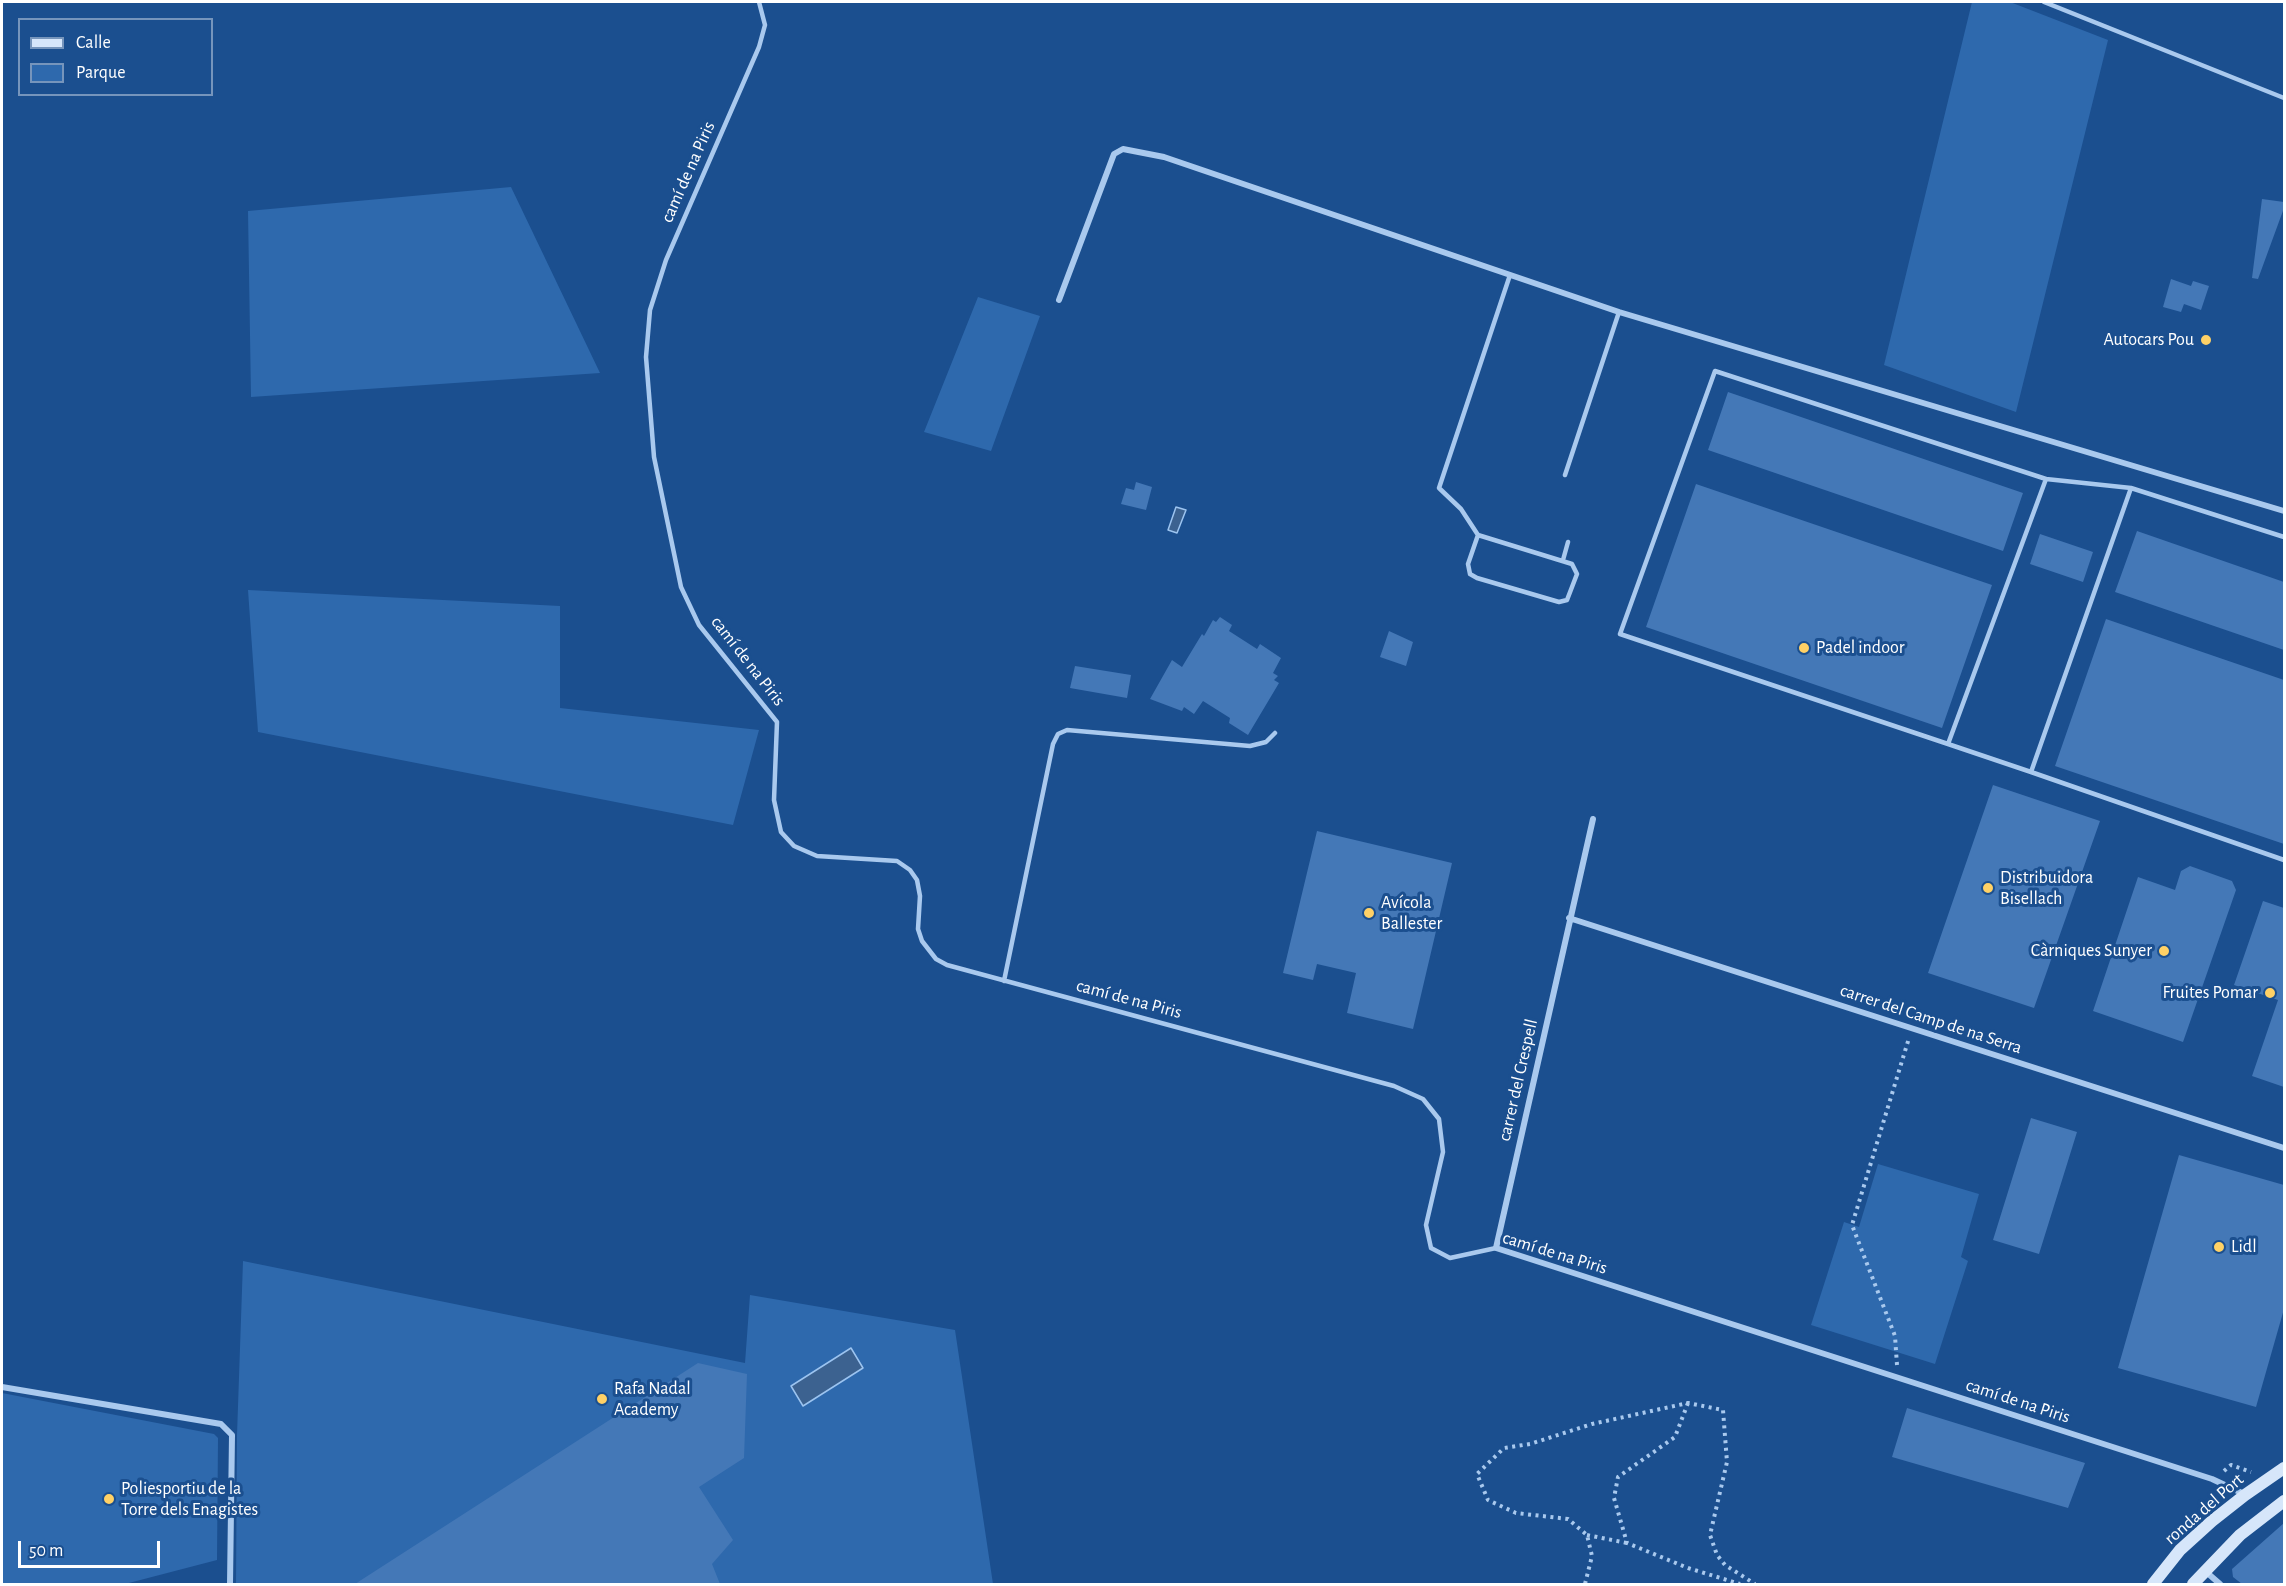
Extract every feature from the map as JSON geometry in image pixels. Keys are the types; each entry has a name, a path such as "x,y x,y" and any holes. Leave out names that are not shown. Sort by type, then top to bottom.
{"main road":[{"name":"ronda del Port","path":"2153,1584 2180,1550 2245,1495 2284,1468"},
{"path":"2193,1584 2240,1535 2284,1501"}],"street":[{"path":"1059,300 1114,154 1123,149 1164,157 1619,312 2284,511"},
{"name":"carrer del Crespell","path":"1496,1248 1593,819"},
{"name":"carrer del Camp de na Serra","path":"1569,918 2284,1148"},
{"name":"camí de na Piris","path":"1496,1248 2220,1483 2245,1495"},
{"path":"2,1387 221,1424 232,1435 230,1584"},
{"path":"2204,1571 2220,1584"}],"lane":[{"name":"camí de na Piris","path":"759,2 765,25 759,47 666,260 650,310 646,357 654,457 681,587 699,625 777,722 774,800 781,832 794,846 817,856 897,861 917,880 920,896 918,929 929,951 936,959 963,972 1394,1086 1423,1099 1439,1119 1443,1152 1426,1225 1431,1248 1450,1258 1496,1248"},
{"path":"2044,2 2284,98"},
{"path":"1478,535 1468,564 1470,574 1559,602 1567,600 1577,574 1572,564 1478,535 1461,509 1439,488 1510,275"},
{"path":"1564,475 1619,312"},
{"path":"2284,537 2131,488 2046,479 1715,371 1620,634 2284,860"},
{"path":"1948,744 2046,479"},
{"path":"2031,772 2131,488"},
{"path":"1563,560 1568,542"},
{"path":"1004,981 1053,744 1058,734 1067,730 1250,746 1266,742 1275,733"}],"path":[{"path":"1894,1376 1898,1359 1895,1336 1852,1225 1912,1029"},
{"path":"1627,1543 1614,1498 1618,1477 1675,1437 1688,1402"},
{"path":"1740,1584 1688,1568 1627,1543 1587,1535 1568,1519 1516,1513 1488,1500 1477,1474 1504,1448 1530,1444 1593,1424 1688,1402 1723,1410 1727,1462 1710,1535 1717,1555 1725,1565 1755,1584"},
{"path":"2220,1483 2224,1471 2231,1465 2248,1473 2259,1468"},
{"path":"1585,1584 1592,1556 1587,1535"}],"green space":[{"path":"1972,2 2010,2 2108,40 2016,412 1884,365"},
{"path":"511,187 600,373 251,397 248,211"},
{"path":"978,297 1040,316 991,451 924,432"},
{"path":"248,590 560,606 560,708 759,730 733,825 258,732"},
{"path":"1878,1164 1979,1194 1961,1257 1968,1261 1935,1364 1811,1325 1844,1222 1859,1227"},
{"name":"Rafa Nadal Academy","path":"243,1261 745,1363 750,1295 955,1330 993,1584 236,1584 237,1435"},
{"name":"Poliesportiu de la Torre dels Enagistes","path":"2,1393 214,1434 218,1438 217,1560 125,1584 2,1584"}],"shaded area":[{"path":"1176,507 1186,510 1177,533 1168,530"},
{"path":"851,1348 863,1368 803,1406 791,1386"}],"building":[{"path":"2262,199 2284,202 2284,208 2258,279 2252,278"},
{"path":"2171,279 2191,286 2193,281 2209,286 2201,310 2184,304 2181,312 2163,307"},
{"path":"1728,392 2023,493 2003,551 1708,450"},
{"path":"1136,482 1152,487 1146,510 1121,504 1126,488 1134,490"},
{"path":"1696,484 1992,585 1942,728 1646,627"},
{"path":"2137,531 2284,582 2284,650 2115,592"},
{"path":"2040,534 2093,552 2083,582 2030,564"},
{"path":"1220,617 1232,625 1229,631 1257,649 1260,644 1281,658 1273,673 1278,676 1274,680 1279,683 1248,735 1229,723 1230,718 1203,701 1194,714 1184,707 1182,711 1150,699 1172,660 1182,667 1202,634 1204,636 1213,620 1216,622"},
{"path":"2106,619 2284,680 2284,844 2055,766"},
{"path":"1389,631 1413,642 1406,666 1380,657"},
{"path":"1075,666 1131,675 1127,698 1070,688"},
{"path":"1993,785 2100,821 2034,1008 1928,973"},
{"name":"Avícola Ballester","path":"1317,831 1452,863 1413,1029 1347,1013 1356,973 1317,964 1313,980 1283,973"},
{"name":"Càrniques Sunyer","path":"2190,866 2232,881 2236,890 2183,1042 2093,1011 2138,877 2175,890 2181,871"},
{"name":"Fruites Pomar","path":"2263,901 2284,908 2284,1087 2252,1076 2278,1000 2234,985"},
{"path":"2031,1118 2077,1132 2039,1254 1993,1240"},
{"name":"Lidl","path":"2179,1155 2284,1185 2284,1309 2256,1407 2118,1368"},
{"path":"698,1363 747,1374 744,1458 699,1487 733,1540 712,1564 720,1584 355,1584"},
{"path":"1907,1408 2085,1463 2068,1508 1892,1457"},
{"path":"2284,1523 2284,1584 2242,1584 2233,1577 2232,1569"}],"place":[{"name":"Autocars Pou","path":"2206,340"},
{"name":"Padel indoor","path":"1804,648"},
{"name":"Distribuidora Bisellach","path":"1988,888"},
{"name":"Avícola Ballester","path":"1369,913"},
{"name":"Càrniques Sunyer","path":"2164,951"},
{"name":"Fruites Pomar","path":"2270,993"},
{"name":"Lidl","path":"2219,1247"},
{"name":"Rafa Nadal Academy","path":"602,1399"},
{"name":"Poliesportiu de la Torre dels Enagistes","path":"109,1499"}]}
